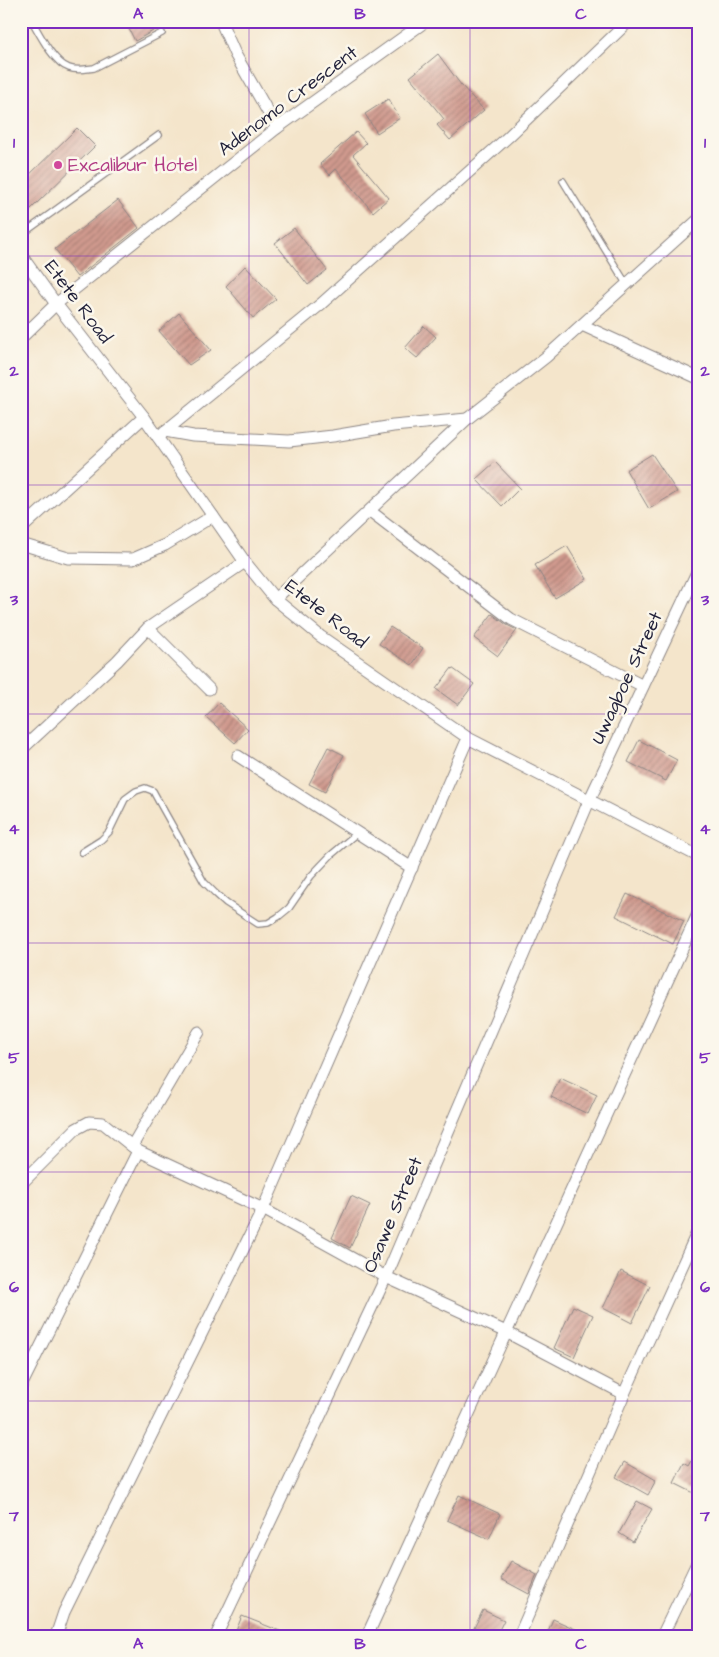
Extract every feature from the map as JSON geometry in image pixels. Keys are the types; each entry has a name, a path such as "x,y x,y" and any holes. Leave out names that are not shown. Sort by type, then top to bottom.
{"street":[{"name":"Adenomo Crescent","path":"21,338 56,304 277,128 426,21"},
{"path":"161,434 329,298 508,137 629,21"},
{"path":"221,22 235,54 277,128"},
{"path":"275,599 467,419 546,357 698,220"},
{"name":"Etete Road","path":"21,255 56,304 144,417 161,434 213,516 245,562 275,599 320,636 468,738 698,856"},
{"path":"582,325 698,378"},
{"path":"21,529 144,417"},
{"path":"161,434 289,441 393,426 467,419"},
{"path":"370,511 511,619 643,686"},
{"path":"21,544 68,558 133,559 165,545 213,516"},
{"path":"21,750 117,661 148,628 245,562"},
{"name":"Uwagboe Street","path":"589,801 698,570"},
{"path":"148,628 209,689"},
{"path":"56,1636 64,1612 264,1209 468,738"},
{"path":"238,756 412,868"},
{"name":"Osawe Street","path":"216,1636 386,1277 589,801"},
{"path":"367,1636 698,914"},
{"path":"21,1386 135,1148 199,1032"},
{"path":"21,1184 76,1129 89,1122 102,1124 135,1148 264,1209 386,1277 506,1332 624,1394"},
{"path":"519,1636 624,1394 698,1231"},
{"path":"662,1636 698,1561"}],"lane":[{"path":"32,21 54,56 62,64 70,68 82,70 94,68 162,33"},
{"path":"21,235 159,135"},
{"path":"563,181 626,285"},
{"path":"82,852 101,840 109,832 125,800 136,791 145,788 153,791 204,882 226,903 258,924 268,923 289,908 311,876 358,833"}],"building":[{"path":"125,21 171,21 135,41"},
{"path":"438,54 461,85 484,110 450,140 437,125 444,119 410,77"},
{"path":"388,99 400,118 377,133 365,114"},
{"name":"Excalibur Hotel","path":"77,128 95,146 31,209 21,199 21,183"},
{"path":"356,132 366,143 353,155 389,198 373,212 336,169 330,175 320,164"},
{"path":"118,200 139,228 77,277 55,249"},
{"path":"294,228 327,270 308,285 275,243"},
{"path":"245,266 276,299 253,318 226,286"},
{"path":"179,313 211,350 189,365 159,331"},
{"path":"424,326 436,337 417,358 405,348"},
{"path":"652,454 677,492 649,509 626,470"},
{"path":"495,462 520,488 502,506 476,479"},
{"path":"567,546 587,579 555,598 535,565"},
{"path":"492,614 517,630 498,656 474,638"},
{"path":"390,627 423,648 412,665 379,644"},
{"path":"452,668 474,684 458,705 436,689"},
{"path":"219,703 248,729 235,743 206,717"},
{"path":"639,740 677,760 666,781 628,762"},
{"path":"328,747 344,755 325,792 309,784"},
{"path":"627,894 684,921 673,944 616,916"},
{"path":"560,1078 597,1095 588,1114 551,1097"},
{"path":"351,1196 370,1205 350,1248 332,1238"},
{"path":"621,1271 650,1286 632,1323 603,1308"},
{"path":"573,1306 593,1315 574,1357 554,1348"},
{"path":"698,1450 698,1495 674,1483 684,1463 689,1466"},
{"path":"625,1462 656,1480 648,1495 616,1477"},
{"path":"459,1495 500,1514 489,1539 447,1520"},
{"path":"637,1501 652,1509 633,1542 619,1533"},
{"path":"511,1561 537,1575 529,1594 501,1579"},
{"path":"483,1610 504,1620 496,1636 470,1636"},
{"path":"242,1616 290,1635 290,1636 234,1636"},
{"path":"553,1619 591,1636 546,1636"}],"place":[{"name":"Excalibur Hotel","path":"58,165"}]}
